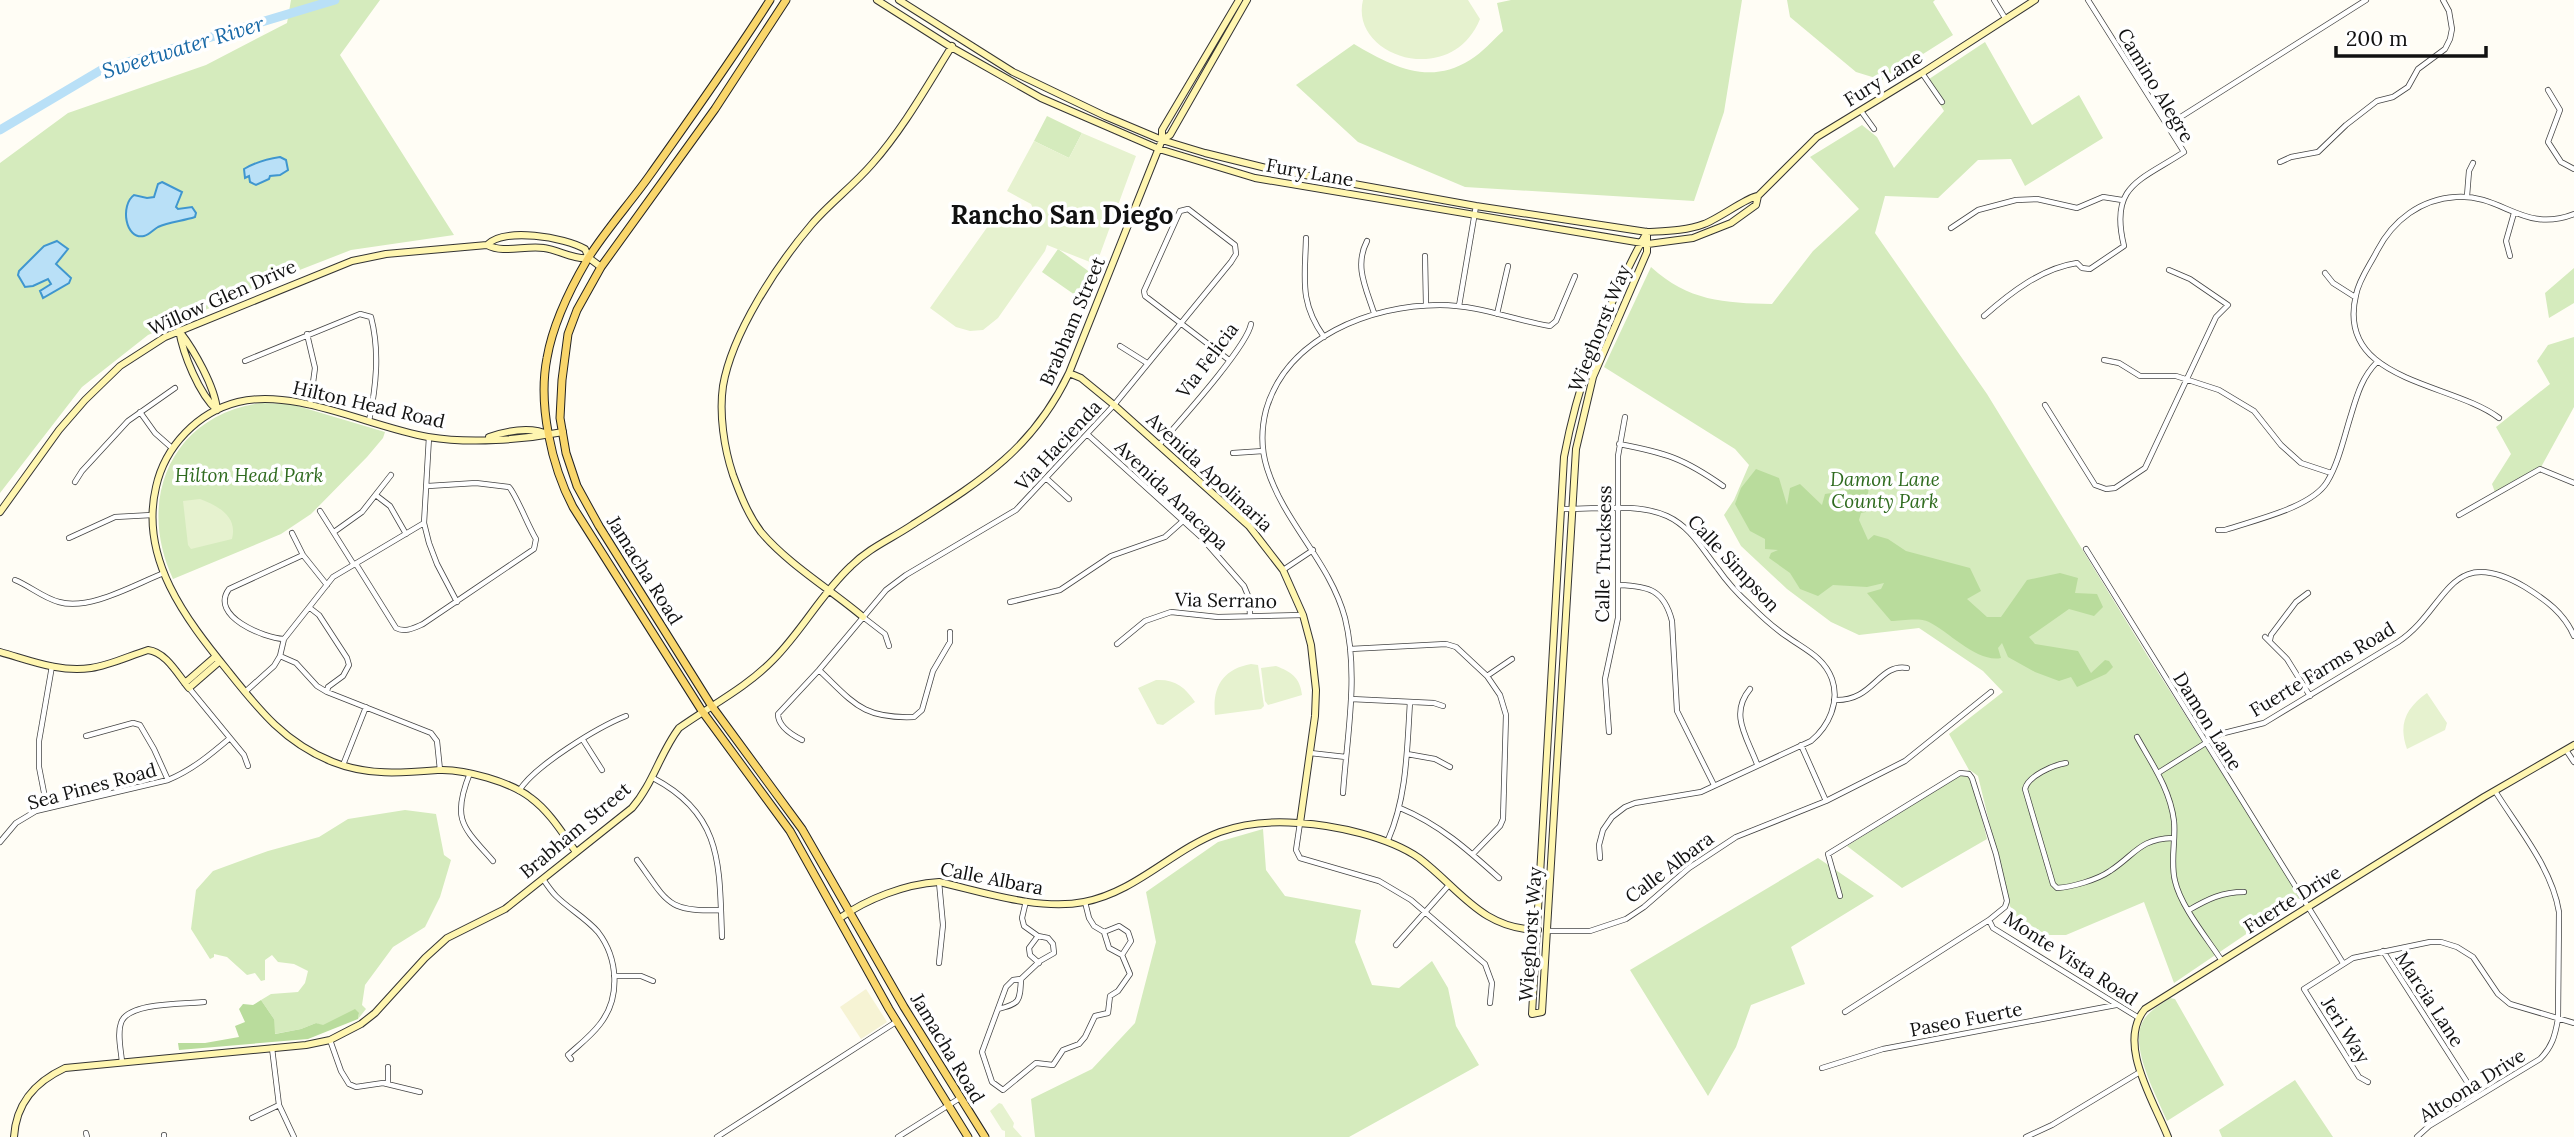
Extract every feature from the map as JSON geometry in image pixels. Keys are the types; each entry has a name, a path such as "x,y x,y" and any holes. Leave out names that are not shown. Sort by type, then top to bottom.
{"main road":[{"name":"Jamacha Road","path":"770,0 669,148 589,258 565,301 547,358 545,414 564,491 572,507 702,711 790,831 897,1021 968,1137"},
{"name":"Jamacha Road","path":"786,0 715,109 601,267 577,310 568,334 562,380 560,418 566,453 581,494 711,705 802,829 985,1137"}],"street":[{"name":"Fury Lane","path":"877,0 951,47 1041,98 1158,149 1255,178 1644,244 1693,238 1731,223 1756,205 1758,196 1817,137 2035,0"},
{"name":"Fury Lane","path":"899,0 1013,72 1105,116 1162,140 1266,168 1476,206 1647,232 1665,232 1701,225 1728,213 1751,196 1758,196"},
{"path":"1162,140 1162,130 1239,0"},
{"path":"1162,140 1170,135 1248,0"},
{"path":"1994,0 2005,18"},
{"name":"Camino Alegre","path":"2088,0 2184,152 2129,188 2122,200"},
{"path":"2168,125 2366,0"},
{"path":"2280,162 2318,152 2346,125 2377,101 2393,97 2408,86 2418,69 2445,49 2450,39 2452,29 2449,11 2443,0"},
{"path":"889,646 885,634 790,559 761,532 749,513 726,451 723,388 729,361 740,336 772,278 812,223 871,165 888,144 957,38"},
{"path":"1922,73 1941,102"},
{"path":"2548,90 2560,110 2548,142 2561,162 2574,169"},
{"path":"1861,111 1874,129"},
{"name":"Brabham Street","path":"14,1137 17,1114 22,1103 46,1077 65,1068 306,1045 330,1040 350,1031 374,1013 425,958 447,939 505,909 632,808 653,778 676,732 772,662 797,635 849,567 872,547 909,527 999,467 1037,427 1057,398 1069,373 1162,140"},
{"path":"2467,197 2469,172 2473,163"},
{"path":"1951,228 1978,211 2028,198 2073,208 2103,197 2122,200 2118,223 2124,246 2090,269 2082,268 2077,263 2066,264 2035,278 1984,316"},
{"path":"2499,418 2477,404 2398,374 2377,362 2359,336 2354,316 2355,297 2380,244 2399,220 2419,206 2434,200 2467,197 2487,200 2514,213 2540,220 2574,214"},
{"path":"1459,306 1476,206"},
{"name":"Via Hacienda","path":"802,740 793,735 777,716 886,590 1016,510 1114,405 1181,325 1236,254 1235,245 1188,209 1180,211 1144,291 1145,296 1181,325"},
{"path":"2510,256 2506,241 2514,213"},
{"name":"Wieghorst Way","path":"1644,244 1583,374 1563,457 1532,1014 1542,1012 1571,509 1578,431 1593,377 1644,244 1647,232"},
{"name":"Willow Glen Drive","path":"487,245 495,238 543,236 578,245 601,267"},
{"path":"1306,238 1305,300 1311,318 1324,337"},
{"path":"1367,241 1360,254 1360,269 1374,313"},
{"name":"Willow Glen Drive","path":"0,512 59,430 100,384 133,356 179,330 315,274 365,257 487,245 496,249 542,248 568,253 579,259 589,258"},
{"path":"1425,256 1426,305"},
{"path":"1497,314 1508,266"},
{"path":"2045,405 2090,480 2098,487 2110,490 2145,468 2217,317 2228,305 2190,279 2169,270"},
{"path":"2325,273 2333,283 2355,297"},
{"path":"1343,793 1352,679 1350,649 1341,605 1327,574 1277,494 1266,466 1263,424 1269,401 1279,380 1301,354 1324,337 1354,321 1374,313 1426,305 1459,306 1550,326 1556,321 1575,276"},
{"path":"244,361 307,334 366,314 372,317 375,334 376,388 369,422"},
{"name":"Via Felicia","path":"1159,445 1249,333 1251,324"},
{"path":"1181,325 1228,360"},
{"path":"179,330 187,358 208,402 217,410"},
{"path":"307,334 315,368 309,405"},
{"path":"1120,346 1147,363"},
{"path":"2104,360 2119,363 2140,376 2164,374 2219,390 2254,411 2301,463 2331,473"},
{"path":"2218,530 2225,530 2297,505 2318,492 2331,473 2363,379 2377,362"},
{"name":"Avenida Apolinaria","path":"1069,373 1081,378 1114,405 1249,526 1283,570 1303,615 1311,645 1316,690 1315,716 1300,823"},
{"path":"75,482 125,424 175,388"},
{"name":"Hilton Head Road","path":"563,432 505,440 429,437 282,400 261,399 235,403 217,410 196,424 172,448 156,483 152,515 164,573 193,628 266,719 299,746 343,765 375,773 440,770 470,773 519,791 550,816 576,852"},
{"path":"140,412 155,433 172,448"},
{"name":"Calle Trucksess","path":"1609,732 1605,679 1616,636 1619,585 1619,444 1625,416"},
{"name":"Avenida Anacapa","path":"1087,434 1184,520 1244,586 1249,598 1250,615"},
{"path":"429,437 424,523 444,579 457,602"},
{"path":"1619,444 1667,454 1689,463 1723,486"},
{"path":"1233,453 1263,451"},
{"path":"2459,515 2540,469 2574,483"},
{"path":"334,532 362,512 391,475"},
{"path":"1046,478 1069,499"},
{"path":"320,511 396,628 412,629 531,552 537,543 509,487 477,483 428,486"},
{"path":"377,496 390,506 406,534"},
{"name":"Calle Simpson","path":"1560,509 1652,511 1672,519 1687,530 1745,600 1767,621 1822,663 1833,682 1834,700"},
{"path":"69,538 114,517 152,515"},
{"path":"1010,603 1059,590 1111,556 1165,537 1184,520"},
{"path":"245,692 274,666 280,656 284,639 334,577 424,523"},
{"path":"292,533 303,555 327,586"},
{"name":"Damon Lane","path":"2086,549 2308,908"},
{"path":"1283,570 1313,550"},
{"path":"284,639 261,635 239,622 225,606 225,595 229,589 303,555"},
{"name":"Fuerte Farms Road","path":"2158,773 2225,732 2264,723 2404,638 2422,621 2445,591 2459,578 2468,574 2489,572 2518,583 2547,601 2567,623 2574,636"},
{"path":"15,580 50,599 74,604 95,600 164,573"},
{"path":"1619,585 1654,590 1668,608 1677,711 1684,730 1714,785"},
{"path":"2308,593 2296,602 2267,638 2287,659 2310,696"},
{"path":"310,608 319,615 348,658 349,665 343,676 328,687 327,692"},
{"name":"Via Serrano","path":"1117,643 1139,625 1171,612 1218,617 1303,615"},
{"path":"2567,623 2574,618"},
{"path":"819,670 861,709 874,715 914,717 922,709 933,671 950,642 950,632"},
{"path":"1350,649 1446,645 1456,648 1487,676 1500,695 1506,715 1503,819 1500,826 1473,854"},
{"path":"0,652 66,669 91,668 148,650 161,654 244,755 248,766"},
{"path":"280,656 296,663 317,686 327,692 431,733 437,741 440,770"},
{"path":"187,685 218,658"},
{"path":"1487,676 1512,659"},
{"path":"47,808 39,767 39,741 52,666"},
{"path":"1600,858 1600,839 1604,830 1612,817 1625,807 1635,803 1692,795 1801,746 1811,741 1824,728 1832,712 1834,700 1859,696 1891,669 1907,668"},
{"path":"1751,689 1742,700 1739,714 1757,764"},
{"name":"Calle Albara","path":"840,918 849,911 923,883 939,882 1048,905 1085,902 1106,896 1138,880 1220,832 1265,823 1300,823 1388,841 1418,858 1489,918 1513,928 1590,931 1619,923 1644,907 1683,872 1718,848 1757,827 1826,801 1905,761 1991,692"},
{"path":"1351,699 1434,703 1443,706"},
{"path":"1388,841 1400,808 1410,702"},
{"path":"343,765 366,707"},
{"path":"519,791 533,773 608,723 626,716"},
{"path":"86,736 133,723 140,725 167,780"},
{"path":"2137,737 2170,797 2174,824 2175,881 2189,910 2222,961"},
{"name":"Sea Pines Road","path":"0,842 16,823 36,811 167,780 204,760 230,738"},
{"path":"583,740 602,770"},
{"name":"Fuerte Drive","path":"2138,1018 2150,1005 2574,745"},
{"path":"1801,746 1826,801"},
{"path":"2566,750 2574,762"},
{"path":"1309,753 1346,757"},
{"path":"1407,754 1435,759 1450,767"},
{"path":"2066,763 2029,780 2025,789 2053,884 2057,888 2101,876 2150,840 2173,838"},
{"name":"Monte Vista Road","path":"1840,896 1828,853 1964,772 1972,778 1996,854 2006,907 1845,1012"},
{"path":"470,773 463,791 460,814 468,833 493,861"},
{"path":"653,778 685,799 713,842 719,864 722,937"},
{"name":"Altoona Drive","path":"2417,1137 2429,1126 2544,1055 2553,1042 2558,1019 2557,898 2546,873 2495,791"},
{"path":"1400,808 1435,824 1499,878"},
{"path":"1300,823 1296,850 1300,858 1379,881 1404,895 1485,964 1492,983 1490,1003"},
{"path":"637,860 662,894 673,904 692,911 721,910"},
{"path":"542,879 557,897 596,930 608,949 614,976 614,991 607,1014 595,1030 568,1055 571,1059"},
{"path":"939,882 943,925 939,963"},
{"path":"1396,945 1449,885"},
{"path":"2189,910 2214,896 2244,892"},
{"path":"1026,901 1023,924 1028,931 1050,940 1054,953 1021,979 1013,980 1006,987 997,1009 982,1052 988,1073 1003,1090 1036,1063 1053,1065 1063,1050 1079,1044 1095,1016 1108,1013 1111,996 1130,974 1122,955 1109,948 1104,932 1091,923 1085,902"},
{"path":"2308,908 2343,963 2383,951 2430,942 2452,945 2478,962 2498,994 2510,1004 2574,1023"},
{"name":"Monte Vista Road","path":"1989,920 1993,928 2138,1018"},
{"path":"1104,932 1119,926 1128,932 1131,941 1122,955"},
{"path":"1038,936 1029,948 1030,955 1039,963"},
{"name":"Marcia Lane","path":"2383,951 2476,1096"},
{"name":"Jeri Way","path":"2343,963 2304,989 2359,1076 2368,1082"},
{"path":"614,976 641,976 653,981"},
{"path":"997,1009 1017,1003 1020,998 1021,979"},
{"path":"122,1062 120,1030 125,1015 144,1007 204,1002"},
{"name":"Paseo Fuerte","path":"1822,1068 1883,1049 2117,1005"},
{"path":"2138,1018 2133,1040 2141,1071 2168,1137"},
{"path":"717,1137 897,1021"},
{"path":"330,1040 341,1072 349,1084 356,1087 388,1083 419,1092"},
{"path":"272,1048 279,1105 294,1137"},
{"path":"388,1067 388,1083"},
{"path":"2026,1137 2052,1125 2141,1071"},
{"path":"898,1137 960,1098"},
{"path":"251,1118 279,1105"}],"shaded area":[{"path":"866,989 887,1022 861,1039 840,1007"}],"green space":[{"path":"291,0 380,0 340,55 454,235 351,250 148,335 82,387 0,493 0,163 68,113 206,65 287,23"},
{"path":"1363,0 1468,0 1480,19 1466,41 1448,54 1427,59 1405,57 1386,49 1371,37 1363,20"},
{"path":"1511,0 1742,0 1724,112 1694,201 1465,187 1358,142 1296,85 1354,44 1396,66 1410,70 1440,72 1455,68 1474,57 1503,31 1497,3"},
{"path":"1787,0 1935,0 1933,2 1953,35 1882,80 1856,72 1790,17"},
{"name":"Damon Lane County Park","path":"1985,42 2032,125 2079,95 2103,138 2025,186 2011,159 1978,160 1938,198 1885,196 1875,233 1987,394 2147,655 2301,897 2174,983 2144,902 2066,935 2024,935 2009,904 1978,776 1970,770 1987,839 1902,888 1847,846 1969,770 1949,734 2003,692 1983,671 1919,628 1859,635 1831,622 1787,589 1741,546 1724,515 1734,500 1749,465 1735,449 1604,367 1651,267 1679,287 1707,298 1738,303 1772,304 1813,251 1859,209 1810,157 1862,125 1877,137 1894,168 1944,111 1926,81"},
{"path":"1047,116 1082,133 1069,158 1034,141"},
{"path":"1082,133 1136,156 1099,257 1090,262 1047,245 998,318 983,330 970,331 956,327 930,308 993,219 1016,209 1036,215 1031,204 1007,191 1034,141 1069,158"},
{"path":"1058,249 1091,273 1075,295 1042,272"},
{"path":"2574,268 2574,303 2549,318 2545,293"},
{"path":"2574,337 2574,407 2540,469 2496,495 2492,484 2511,454 2496,427 2550,384 2537,361 2548,345"},
{"name":"Hilton Head Park","path":"261,403 291,404 385,432 367,457 311,514 281,534 173,579 162,549 158,520 161,492 169,466 184,443 204,424 230,411"},
{"path":"1756,469 1779,478 1787,505 1790,488 1800,484 1822,505 1825,494 1845,491 1846,479 1869,487 1867,499 1858,501 1871,511 1861,513 1859,520 1868,540 1874,535 1888,539 1906,551 1970,568 1981,591 1967,599 1987,617 2001,617 2027,580 2060,573 2078,578 2075,593 2097,594 2103,607 2094,616 2069,609 2029,637 2035,644 2078,651 2091,673 2105,660 2113,667 2106,674 2077,687 2071,677 2059,681 2008,657 2002,643 1998,648 2001,658 1992,658 1973,651 1929,622 1915,619 1891,621 1867,593 1881,589 1884,583 1867,587 1833,585 1818,596 1800,589 1790,573 1769,558 1771,553 1778,550 1765,549 1765,539 1750,531 1735,504 1741,488"},
{"path":"200,499 220,509 229,518 233,531 232,539 191,549 188,545 183,501"},
{"path":"1251,664 1258,665 1264,706 1261,709 1215,715 1215,696 1221,681 1233,670"},
{"path":"1276,666 1294,676 1302,695 1268,705 1265,701 1261,668"},
{"path":"1156,680 1179,685 1195,702 1163,725 1157,724 1138,688"},
{"path":"2427,693 2447,723 2445,730 2407,749 2403,732 2406,717"},
{"path":"405,810 436,814 444,855 451,860 440,897 425,927 393,947 365,985 362,1005 366,1009 358,1019 359,1013 323,1026 316,1023 274,1034 274,1019 261,1000 271,994 298,992 305,983 308,971 294,964 278,962 272,955 265,960 265,980 261,981 255,973 247,975 227,957 214,954 210,959 191,929 196,890 213,871 268,851 319,837 348,819"},
{"path":"1263,829 1266,870 1285,896 1361,910 1355,942 1372,985 1399,988 1432,961 1448,988 1456,1026 1479,1065 1349,1137 1035,1137 1031,1099 1092,1069 1135,1023 1156,942 1146,892 1218,842"},
{"path":"1818,858 1874,896 1791,947 1805,984 1751,1005 1736,1047 1708,1096 1630,970"},
{"path":"2170,998 2175,999 2224,1085 2167,1121 2146,1072 2139,1046 2139,1034 2147,1015"},
{"path":"261,1000 274,1019 275,1034 316,1023 323,1025 355,1009 359,1013 358,1019 308,1039 179,1050 178,1043 205,1043 239,1037 235,1026 245,1022 239,1009 243,1004 253,1005"},
{"path":"2295,1080 2333,1137 2222,1137 2219,1130"},
{"path":"999,1103 1022,1137 1005,1137 1005,1131 990,1111"}],"water":[{"path":"280,157 286,160 288,170 280,175 270,176 256,185 250,182 249,176 245,178 244,169 261,161"},
{"path":"162,182 182,192 176,207 192,207 196,213 195,217 162,225 146,235 138,236 132,233 126,213 130,200 134,195 154,197 158,184"},
{"path":"57,241 68,249 56,264 71,278 69,283 43,298 40,291 51,284 48,279 25,287 18,275 44,246"}],"waterway":[{"name":"Sweetwater River","path":"0,130 101,70 335,0"}],"district":[{"name":"Rancho San Diego","path":"1062,214"}]}
